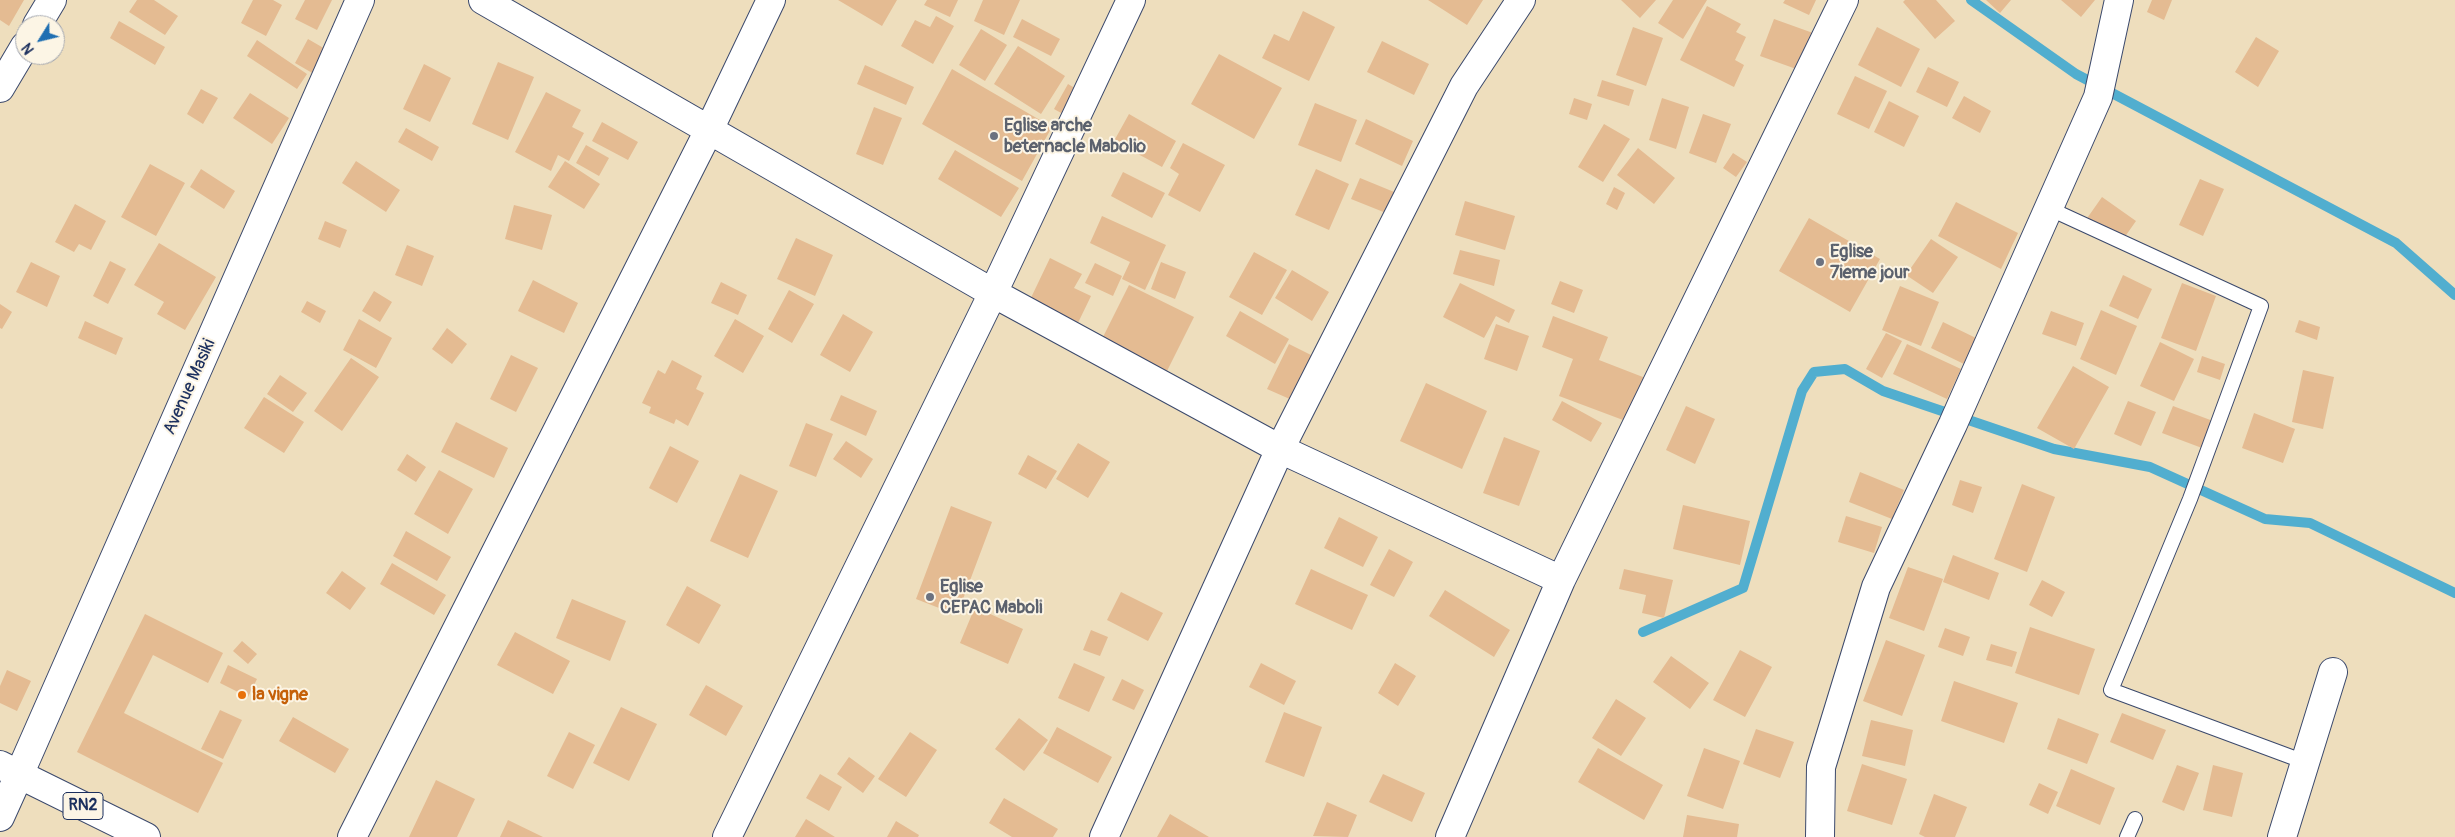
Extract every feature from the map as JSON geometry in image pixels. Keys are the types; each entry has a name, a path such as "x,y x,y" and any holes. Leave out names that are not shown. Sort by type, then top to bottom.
{"main road":[{"path":"43,15 52,0"},
{"name":"Avenue Masiki","path":"0,817 10,770 360,0"},
{"path":"483,0 993,293 1280,449 1561,580"},
{"path":"352,837 709,130 771,0"},
{"path":"727,837 993,293 1131,0"},
{"path":"1104,837 1280,449 1464,86 1521,0"},
{"path":"1450,837 1561,580 1844,0"},
{"path":"1820,837 1821,767 1876,587 1954,419 2101,86 2119,0"},
{"path":"0,88 15,63"},
{"path":"2282,837 2333,672"},
{"name":"RN2","path":"10,770 146,837"}],"lane":[{"path":"2048,208 2261,306 2190,499 2111,690 2305,762"},
{"path":"2127,837 2135,819"}],"building":[{"path":"0,0 24,0 9,26 0,20"},
{"path":"137,0 154,0 178,16 165,35 129,12"},
{"path":"253,0 273,0 282,5 266,36 241,23"},
{"path":"305,0 332,0 317,30 295,19"},
{"path":"838,0 897,0 882,26"},
{"path":"927,0 958,0 950,17 924,5"},
{"path":"983,0 1020,0 1004,35 974,21"},
{"path":"1428,0 1483,0 1467,25"},
{"path":"1621,0 1656,0 1640,18"},
{"path":"1673,0 1707,0 1683,39 1658,23"},
{"path":"1785,0 1816,0 1809,15 1783,3"},
{"path":"1905,0 1936,0 1955,21 1935,39 1903,2"},
{"path":"1986,0 2011,0 2000,13"},
{"path":"2061,0 2095,0 2081,17"},
{"path":"2152,0 2172,0 2164,20 2147,12"},
{"path":"1707,6 1741,24 1736,32 1746,37 1735,60 1744,65 1734,87 1680,60"},
{"path":"1303,11 1335,27 1309,81 1262,58 1274,34 1289,41"},
{"path":"936,16 954,26 933,64 901,46 915,20 930,27"},
{"path":"1022,19 1060,39 1051,56 1013,37"},
{"path":"1774,19 1813,33 1799,70 1760,56"},
{"path":"119,21 165,47 155,65 110,38"},
{"path":"1633,27 1663,38 1646,86 1616,75"},
{"path":"1877,27 1920,49 1901,87 1858,65"},
{"path":"981,29 1007,45 985,81 959,65"},
{"path":"2256,37 2279,51 2258,87 2235,72"},
{"path":"308,39 327,50 314,74 295,63"},
{"path":"257,40 307,74 297,89 247,56"},
{"path":"1382,41 1429,64 1414,95 1367,72"},
{"path":"1018,46 1065,76 1041,114 994,84"},
{"path":"1219,54 1282,88 1254,139 1191,104"},
{"path":"498,62 534,77 508,140 472,124"},
{"path":"424,64 451,78 430,122 403,109"},
{"path":"865,65 914,87 906,105 857,84"},
{"path":"1928,67 1959,82 1947,107 1916,92"},
{"path":"952,69 1052,127 1022,181 922,124"},
{"path":"1855,76 1887,91 1869,129 1837,114"},
{"path":"1602,80 1634,90 1629,106 1597,96"},
{"path":"1068,84 1083,93 1070,118 1054,109"},
{"path":"201,89 218,98 203,124 187,114"},
{"path":"546,92 581,110 572,127 584,133 569,161 558,155 551,171 515,152"},
{"path":"250,93 289,118 272,144 233,118"},
{"path":"1964,96 1991,111 1980,133 1952,118"},
{"path":"1574,98 1592,104 1587,120 1569,114"},
{"path":"1662,98 1689,107 1676,149 1649,140"},
{"path":"1889,101 1919,116 1904,147 1874,132"},
{"path":"1315,103 1357,120 1341,162 1298,145"},
{"path":"874,107 902,118 883,165 856,154"},
{"path":"1129,114 1176,141 1162,167 1114,141"},
{"path":"1703,114 1731,124 1716,163 1689,153"},
{"path":"1366,119 1413,141 1402,166 1355,144"},
{"path":"602,122 638,142 628,160 592,141"},
{"path":"1604,124 1630,139 1603,182 1578,167"},
{"path":"406,128 439,147 432,161 398,142"},
{"path":"1183,143 1225,165 1200,212 1168,195 1179,174 1170,168"},
{"path":"586,145 609,158 599,176 576,163"},
{"path":"1638,148 1675,178 1654,204 1617,175"},
{"path":"955,150 1019,188 1001,217 938,179"},
{"path":"1733,153 1747,162 1736,177 1723,168"},
{"path":"356,161 400,190 386,212 342,183"},
{"path":"565,161 600,184 584,209 548,187"},
{"path":"150,164 185,183 156,236 121,217"},
{"path":"201,169 235,191 224,209 190,187"},
{"path":"1316,169 1349,184 1329,230 1295,215"},
{"path":"1123,172 1165,193 1152,218 1111,196"},
{"path":"1360,178 1399,194 1391,215 1351,199"},
{"path":"2200,179 2224,189 2203,236 2179,225"},
{"path":"1614,187 1625,193 1617,210 1606,204"},
{"path":"2102,197 2136,221 2117,248 2083,224"},
{"path":"1465,201 1515,216 1505,250 1455,235"},
{"path":"1956,202 2018,233 2001,269 1938,236"},
{"path":"75,204 106,221 91,250 79,244 74,252 55,242"},
{"path":"514,205 552,215 542,250 505,239"},
{"path":"1102,216 1166,245 1145,290 1122,279 1130,262 1090,243"},
{"path":"1809,218 1880,259 1850,312 1779,271"},
{"path":"325,221 347,230 340,248 318,239"},
{"path":"796,238 833,255 815,296 777,279"},
{"path":"1931,239 1958,257 1933,293 1906,275"},
{"path":"159,243 216,277 185,330 157,314 164,302 134,285"},
{"path":"407,245 434,256 422,286 395,275"},
{"path":"1460,250 1500,260 1494,286 1453,274"},
{"path":"1254,252 1287,270 1262,315 1229,297"},
{"path":"1050,258 1082,274 1074,288 1091,296 1076,327 1028,304"},
{"path":"110,261 126,269 108,304 93,296"},
{"path":"31,262 60,276 47,307 16,292"},
{"path":"1161,262 1186,272 1175,299 1151,289"},
{"path":"1095,263 1122,276 1113,296 1085,283"},
{"path":"1292,270 1329,292 1312,321 1275,298"},
{"path":"2123,275 2152,289 2138,319 2109,306"},
{"path":"533,280 578,303 564,333 518,311"},
{"path":"1560,281 1583,290 1574,313 1551,304"},
{"path":"721,282 747,295 738,315 711,303"},
{"path":"1460,283 1515,310 1509,323 1496,316 1484,338 1443,317"},
{"path":"2182,283 2216,296 2196,351 2161,338"},
{"path":"1129,285 1194,317 1167,371 1102,339"},
{"path":"1900,286 1939,302 1921,346 1882,330"},
{"path":"789,290 814,304 792,343 768,329"},
{"path":"374,291 392,302 380,322 362,311"},
{"path":"307,301 326,311 320,323 301,312"},
{"path":"0,304 12,312 2,329 0,328"},
{"path":"2101,310 2137,326 2116,375 2080,359"},
{"path":"1240,311 1289,339 1275,364 1226,336"},
{"path":"2051,311 2084,323 2076,346 2042,334"},
{"path":"843,314 873,332 850,372 820,355"},
{"path":"1553,316 1608,337 1599,360 1648,379 1631,423 1559,396 1573,359 1542,347"},
{"path":"359,319 392,338 376,368 343,350"},
{"path":"735,319 764,336 743,373 714,356"},
{"path":"2299,320 2320,327 2317,340 2295,332"},
{"path":"85,321 123,338 116,355 78,338"},
{"path":"1943,322 1978,339 1966,365 1931,348"},
{"path":"1496,324 1529,336 1517,371 1484,359"},
{"path":"447,328 467,344 452,364 432,349"},
{"path":"1886,333 1902,341 1882,378 1866,369"},
{"path":"2160,342 2194,359 2174,401 2140,386"},
{"path":"1289,344 1313,356 1292,400 1267,389"},
{"path":"1907,344 1961,369 1947,399 1893,374"},
{"path":"511,355 538,368 516,412 490,399"},
{"path":"2202,356 2225,364 2220,380 2197,372"},
{"path":"351,358 379,377 342,431 314,411"},
{"path":"672,360 702,376 696,389 704,393 688,426 676,419 674,424 649,413 651,407 642,403 658,370 665,374"},
{"path":"2073,366 2109,387 2074,449 2037,428"},
{"path":"2303,370 2334,377 2323,429 2292,422"},
{"path":"280,375 307,393 293,412 267,394"},
{"path":"1426,383 1487,411 1462,469 1400,441"},
{"path":"841,395 877,411 866,436 830,420"},
{"path":"264,397 304,422 284,453 244,428"},
{"path":"1562,401 1602,423 1591,442 1552,420"},
{"path":"2128,401 2156,412 2141,446 2114,434"},
{"path":"1686,406 1715,419 1695,464 1666,450"},
{"path":"2173,406 2213,421 2202,448 2162,433"},
{"path":"2254,413 2295,429 2283,463 2242,448"},
{"path":"456,422 508,448 494,478 441,452"},
{"path":"806,423 833,434 816,477 789,466"},
{"path":"1504,437 1540,451 1519,506 1483,493"},
{"path":"846,441 873,459 861,478 833,459"},
{"path":"1078,443 1110,462 1088,498 1056,479"},
{"path":"670,446 699,461 677,503 649,488"},
{"path":"407,454 426,467 416,482 397,470"},
{"path":"1028,455 1057,471 1046,489 1018,474"},
{"path":"439,470 473,489 448,534 414,514"},
{"path":"1860,472 1904,490 1892,519 1849,502"},
{"path":"740,474 778,491 748,558 710,541"},
{"path":"1960,480 1982,487 1973,513 1952,505"},
{"path":"2022,484 2055,497 2027,572 1994,559"},
{"path":"1683,505 1750,521 1740,565 1673,549"},
{"path":"951,506 992,522 957,615 916,599"},
{"path":"1846,516 1882,527 1874,553 1838,542"},
{"path":"1339,517 1378,537 1363,567 1324,548"},
{"path":"406,531 451,557 437,581 393,556"},
{"path":"1389,549 1413,562 1394,597 1370,585"},
{"path":"1953,555 1999,573 1989,600 1943,582"},
{"path":"392,563 446,595 434,615 380,584"},
{"path":"1908,567 1943,579 1924,631 1889,618"},
{"path":"1311,569 1368,595 1352,630 1295,604"},
{"path":"1624,569 1673,580 1664,618 1642,613 1646,595 1619,589"},
{"path":"342,571 366,588 350,610 326,593"},
{"path":"2042,580 2065,592 2052,617 2029,605"},
{"path":"687,586 721,605 699,644 666,625"},
{"path":"1445,590 1510,630 1494,657 1429,616"},
{"path":"1121,592 1163,613 1148,641 1107,620"},
{"path":"572,599 626,621 610,661 556,638"},
{"path":"975,607 1023,629 1008,664 960,643"},
{"path":"145,614 223,653 208,683 153,655 124,713 223,763 198,813 77,752"},
{"path":"2030,627 2095,649 2079,695 2015,673"},
{"path":"1945,628 1970,637 1963,656 1938,647"},
{"path":"1091,630 1108,637 1100,656 1083,650"},
{"path":"515,632 570,661 553,694 497,665"},
{"path":"1886,640 1925,655 1902,716 1863,701"},
{"path":"242,641 257,654 248,664 233,651"},
{"path":"1991,644 2017,652 2012,667 1986,660"},
{"path":"1740,650 1772,667 1745,717 1713,700"},
{"path":"1671,656 1709,683 1690,709 1653,682"},
{"path":"1074,663 1105,677 1089,712 1058,698"},
{"path":"1261,663 1296,681 1284,705 1249,687"},
{"path":"1395,663 1416,676 1398,706 1378,693"},
{"path":"228,665 257,679 248,697 220,683"},
{"path":"7,670 31,681 17,711 0,703 0,686"},
{"path":"1122,679 1144,690 1134,710 1112,700"},
{"path":"1954,681 2018,703 2004,743 1941,721"},
{"path":"706,685 743,706 726,736 689,715"},
{"path":"1616,699 1646,718 1621,756 1592,738"},
{"path":"621,707 657,724 629,781 593,763"},
{"path":"220,710 242,720 223,759 201,749"},
{"path":"1284,712 1322,727 1304,777 1265,762"},
{"path":"2122,713 2166,730 2153,760 2110,742"},
{"path":"293,717 349,749 335,773 279,741"},
{"path":"1019,718 1048,740 1024,771 995,749"},
{"path":"2058,718 2099,734 2087,764 2047,749"},
{"path":"1871,720 1913,730 1905,766 1862,756"},
{"path":"1057,727 1112,757 1098,783 1043,753"},
{"path":"1756,729 1794,742 1780,778 1743,764"},
{"path":"569,732 595,745 573,789 547,776"},
{"path":"910,732 937,750 906,797 878,779"},
{"path":"1598,748 1663,785 1644,820 1578,782"},
{"path":"1704,748 1740,761 1723,809 1687,796"},
{"path":"849,757 875,776 863,793 837,774"},
{"path":"1862,764 1907,779 1892,825 1847,811"},
{"path":"2177,765 2199,773 2184,811 2162,802"},
{"path":"2213,765 2243,773 2232,817 2203,810"},
{"path":"2071,769 2115,788 2100,825 2056,806"},
{"path":"820,774 842,787 829,811 806,798"},
{"path":"1383,774 1425,793 1412,822 1369,802"},
{"path":"436,780 475,799 457,837 409,837"},
{"path":"2039,783 2058,792 2048,814 2029,805"},
{"path":"1934,794 1967,807 1955,837 1925,837 1919,834"},
{"path":"1004,798 1058,829 1053,837 1012,837 989,823"},
{"path":"1327,802 1357,815 1348,837 1313,836"},
{"path":"1170,814 1209,837 1157,837"},
{"path":"1687,815 1739,824 1737,837 1683,837"},
{"path":"806,819 835,837 795,837"},
{"path":"508,820 543,837 500,837"},
{"path":"896,821 919,835 918,837 887,837"}],"waterway":[{"path":"1971,0 2076,74 2396,243 2455,295"},
{"path":"1643,632 1743,588 1802,391 1814,372 1845,369 1883,391 2054,449 2150,467 2265,519 2310,523 2455,593"}],"place":[{"name":"Eglise arche beternacle Mabolio","path":"994,136"},
{"name":"Eglise 7ieme jour","path":"1820,262"},
{"name":"Eglise CEPAC Maboli","path":"930,597"},
{"name":"la vigne","path":"242,695"}]}
